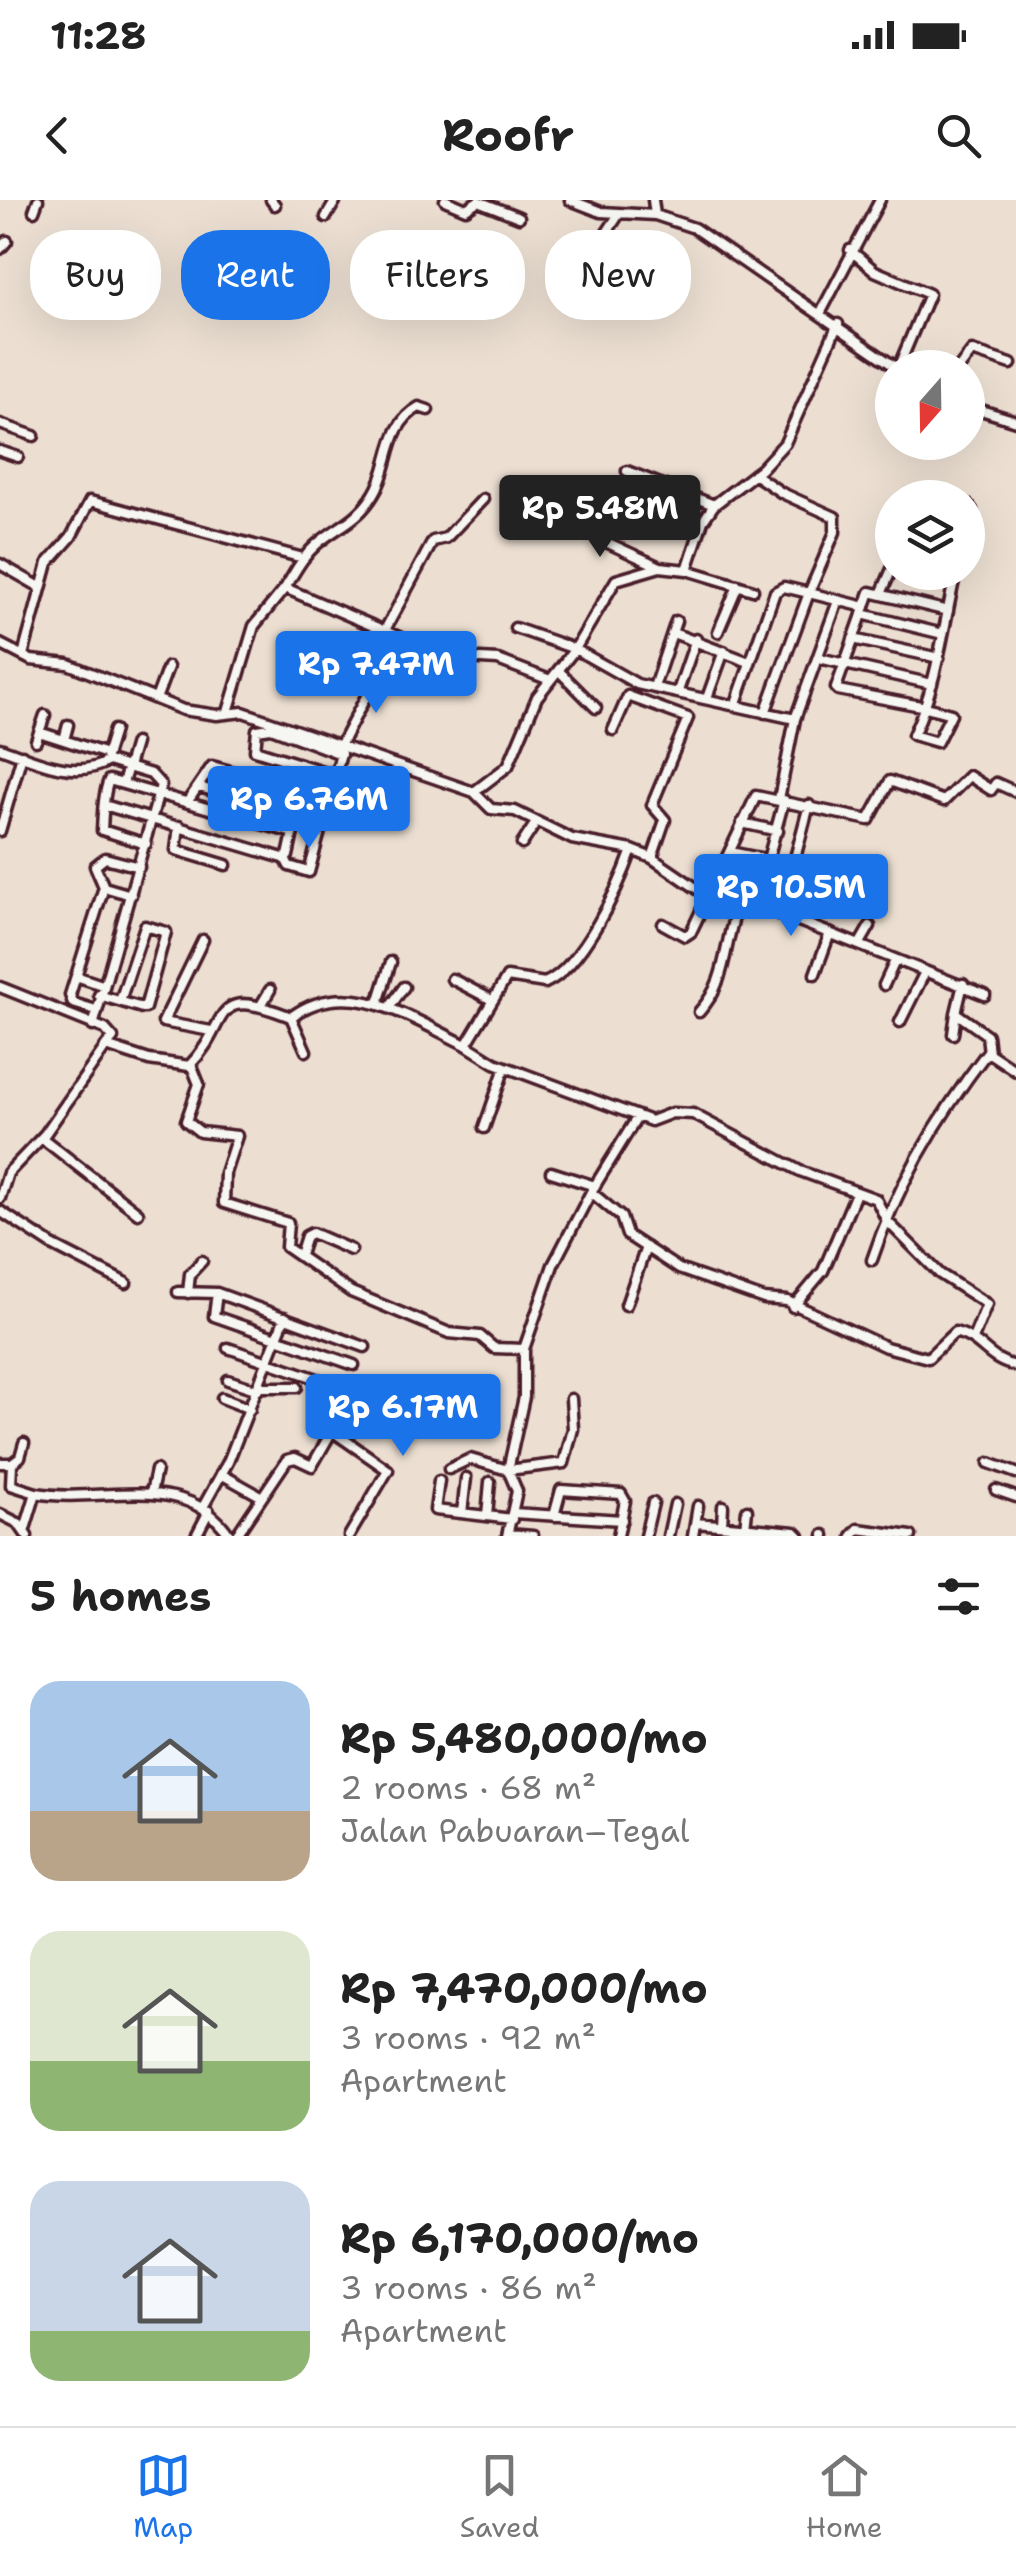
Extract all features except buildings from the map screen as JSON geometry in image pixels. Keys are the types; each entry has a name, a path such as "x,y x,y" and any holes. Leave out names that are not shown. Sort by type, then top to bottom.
{"street":[{"path":"34,210 38,200"},
{"path":"326,217 336,200"},
{"path":"445,200 466,209 478,201 519,216"},
{"path":"570,200 620,214 655,216 700,232 875,351"},
{"path":"609,230 620,214 623,200"},
{"path":"653,200 655,216"},
{"path":"821,312 850,250 880,200"},
{"path":"0,249 7,241"},
{"path":"850,250 875,272 929,294 906,350"},
{"path":"687,570 703,521 714,505 754,474 787,439 838,324"},
{"path":"985,355 1011,364"},
{"path":"228,712 254,626 286,588 303,558 356,518 376,493 388,448 404,420 419,407 428,410"},
{"path":"985,411 1016,420"},
{"path":"0,424 34,436"},
{"path":"0,451 18,457"},
{"path":"627,471 714,505"},
{"path":"754,474 837,520 765,712"},
{"path":"385,630 433,541 446,538 483,499"},
{"path":"23,654 48,563 71,537 90,501 303,558"},
{"path":"612,518 606,542 660,567 687,570 753,590"},
{"path":"0,564 40,587"},
{"path":"474,792 508,766 529,712 575,650 616,580 660,567"},
{"path":"718,632 738,585"},
{"path":"286,588 445,657 498,660 550,680"},
{"path":"735,706 778,588 838,601 943,634"},
{"path":"881,594 883,590"},
{"path":"948,612 870,592 843,664 838,690 926,708 952,715 933,744 912,737 926,708 939,658 952,590"},
{"path":"756,904 778,831 794,718 838,601"},
{"path":"654,687 676,620"},
{"path":"515,628 575,650 633,682 794,718"},
{"path":"674,633 749,662"},
{"path":"853,638 939,658"},
{"path":"678,691 696,639"},
{"path":"0,644 31,660 68,664 183,710 217,715 242,712 474,792 491,809 516,811 535,824 582,842 632,850 652,858 709,897 756,904 924,974 963,984 985,995"},
{"path":"706,698 724,651"},
{"path":"340,746 383,664 424,684 445,657"},
{"path":"819,658 932,684"},
{"path":"156,699 168,668"},
{"path":"559,670 596,708"},
{"path":"613,730 633,682"},
{"path":"628,696 688,718 652,804 665,820 652,858"},
{"path":"44,714 38,737 64,740 151,774 161,794 93,1026"},
{"path":"64,740 68,725"},
{"path":"104,805 285,858 289,866 309,872 326,825 324,810 334,776 340,752 271,728 257,730 256,750 334,776"},
{"path":"0,748 77,771 96,769 106,757 114,730"},
{"path":"124,783 135,743"},
{"path":"0,831 22,755"},
{"path":"188,802 212,766 302,788"},
{"path":"199,787 303,816 308,813 302,788 310,768"},
{"path":"663,924 689,935 756,796 868,820 890,780 944,801 968,776 990,790 996,783 1016,792"},
{"path":"146,844 103,832 107,781 288,830 293,838 285,858"},
{"path":"0,787 11,790"},
{"path":"780,915 809,805"},
{"path":"324,810 374,817"},
{"path":"742,823 778,831"},
{"path":"522,844 535,824"},
{"path":"179,826 176,850 226,864"},
{"path":"466,1045 490,998 511,975 545,984 560,972 589,937 622,880 632,850"},
{"path":"730,852 770,860"},
{"path":"96,1010 70,1001 104,888 96,872 99,858 139,867"},
{"path":"104,888 130,894"},
{"path":"698,1012 724,976 722,954 738,902"},
{"path":"99,995 120,1001 145,1008 166,932 145,926 120,1001"},
{"path":"859,945 870,926"},
{"path":"815,974 830,933"},
{"path":"203,940 163,1022 211,1030"},
{"path":"884,985 895,961"},
{"path":"378,1003 392,962"},
{"path":"900,1022 924,974"},
{"path":"76,976 102,985"},
{"path":"452,979 490,998"},
{"path":"954,1034 963,984"},
{"path":"389,1008 404,986"},
{"path":"0,988 112,1035 112,1042 42,1138 8,1173 0,1198"},
{"path":"261,1006 270,990"},
{"path":"291,1017 318,1002 351,998 378,1003 505,1067 638,1116 655,1121 672,1113 693,1114 774,1159 878,1201 887,1221 940,1274 986,1304 974,1336"},
{"path":"191,1064 211,1030 232,1006 261,1006 291,1017 306,1050"},
{"path":"872,1260 890,1204 920,1160 925,1140 988,1051 987,1036 956,1013"},
{"path":"106,1046 174,1066 191,1064"},
{"path":"988,1051 1016,1071"},
{"path":"191,1064 199,1084 186,1121 200,1132 237,1136 224,1173 222,1200 288,1224 284,1245 351,1292 450,1333 480,1336 494,1348 524,1350"},
{"path":"484,1128 505,1067"},
{"path":"534,1536 508,1535 517,1491 508,1470 524,1397 524,1350 553,1264 638,1116"},
{"path":"42,1138 138,1213"},
{"path":"551,1172 593,1189 624,1221 626,1236 679,1269 794,1306 914,1356 928,1358 956,1332 974,1336 990,1356 1016,1366"},
{"path":"794,1306 823,1271 856,1193"},
{"path":"0,1211 52,1245 126,1283"},
{"path":"300,1256 306,1236 312,1233 351,1250"},
{"path":"626,1305 646,1247"},
{"path":"202,1260 190,1274 183,1293 217,1294 365,1346"},
{"path":"217,1294 214,1316 354,1365"},
{"path":"196,1536 285,1316"},
{"path":"228,1348 334,1385"},
{"path":"228,1380 258,1389 296,1386"},
{"path":"222,1398 250,1409"},
{"path":"449,1469 472,1459 508,1470 564,1463 573,1429 571,1399"},
{"path":"12,1464 10,1486 83,1498 176,1495 206,1509 233,1536 291,1458 313,1465 334,1431 388,1470 349,1536"},
{"path":"0,1463 12,1464 20,1458 24,1443"},
{"path":"989,1463 1016,1473"},
{"path":"151,1493 156,1470"},
{"path":"222,1474 262,1496"},
{"path":"462,1513 466,1478"},
{"path":"438,1481 435,1510 486,1516 622,1520"},
{"path":"486,1516 490,1482"},
{"path":"554,1516 561,1490 622,1494 625,1501 618,1536"},
{"path":"996,1490 1016,1496"},
{"path":"0,1514 26,1532 36,1493"},
{"path":"645,1536 653,1503"},
{"path":"668,1536 675,1504"},
{"path":"694,1536 698,1506"},
{"path":"722,1526 723,1506"},
{"path":"745,1528 747,1510"},
{"path":"696,1523 799,1536"},
{"path":"852,1536 858,1529 910,1536"}]}
